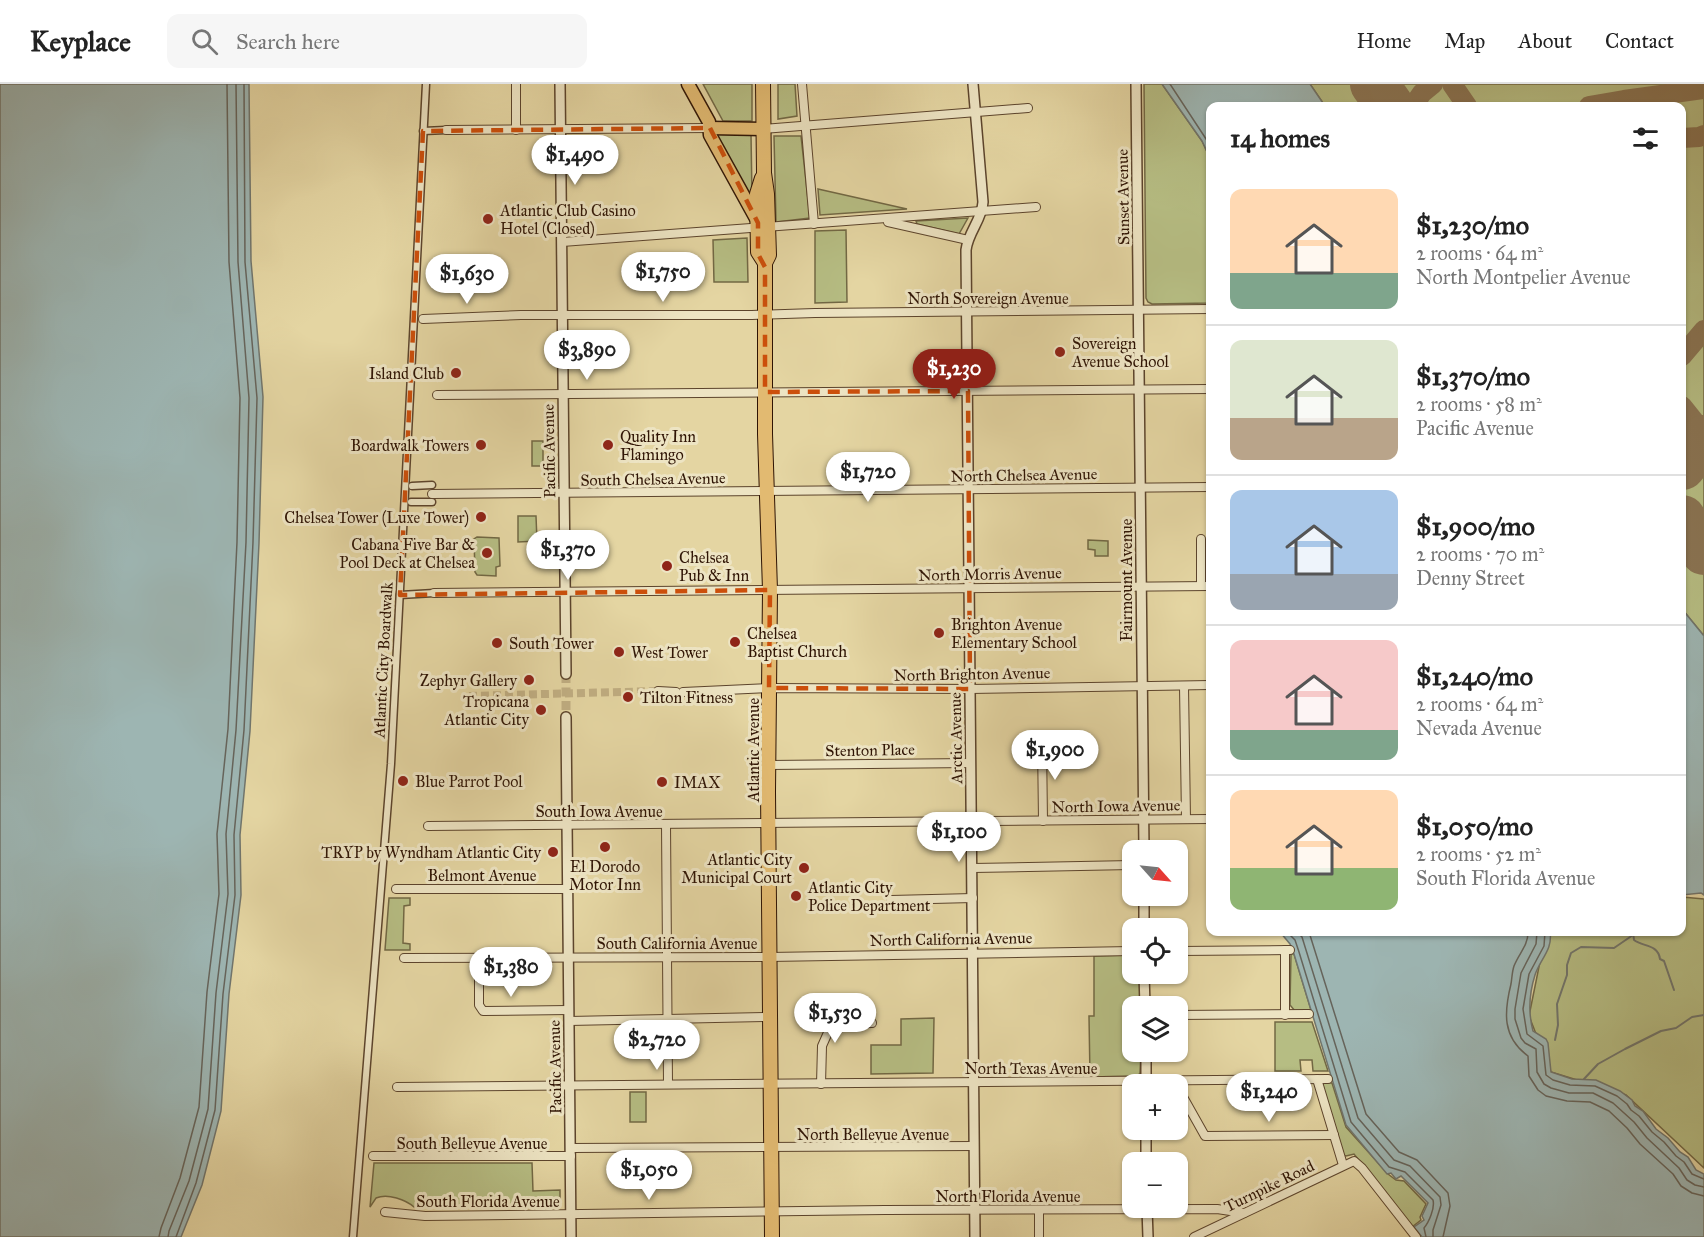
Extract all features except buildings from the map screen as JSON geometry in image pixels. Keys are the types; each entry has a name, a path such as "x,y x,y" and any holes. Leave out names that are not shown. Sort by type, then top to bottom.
{"highway":[{"path":"762,226 767,194 764,173 763,84"},
{"name":"Atlantic Avenue","path":"762,226 769,255 765,262 765,392 770,590 769,957 772,1237"}],"main road":[{"name":"Atlantic Avenue","path":"688,84 709,122 710,135 762,226"},
{"path":"710,128 764,129"}],"street":[{"name":"Atlantic City Boardwalk","path":"353,1237 391,764 426,84"},
{"path":"516,84 516,130"},
{"name":"Pacific Avenue","path":"560,84 566,674"},
{"path":"802,84 814,224"},
{"path":"881,220 968,240 982,212 983,202 974,84"},
{"name":"Sunset Avenue","path":"1136,84 1138,310"},
{"path":"764,129 1028,108"},
{"path":"423,131 710,128"},
{"path":"562,242 1036,207"},
{"name":"Arctic Avenue","path":"968,240 966,250 975,1237"},
{"name":"North Sovereign Avenue","path":"423,319 1206,309"},
{"name":"Fairmount Avenue","path":"1138,310 1144,840"},
{"path":"437,395 1206,388"},
{"path":"412,486 432,485"},
{"name":"North Chelsea Avenue","path":"766,492 1206,487"},
{"name":"South Chelsea Avenue","path":"432,498 766,492"},
{"path":"411,502 432,498"},
{"path":"1201,539 1201,586"},
{"name":"North Morris Avenue","path":"434,593 1206,586"},
{"path":"400,595 434,593"},
{"name":"North Brighton Avenue","path":"658,691 770,688 970,689 1206,685"},
{"path":"1184,686 1186,819"},
{"name":"Pacific Avenue","path":"566,717 571,1237"},
{"path":"1042,742 1043,820"},
{"name":"Stenton Place","path":"769,765 971,763"},
{"name":"North Iowa Avenue","path":"769,823 1206,819"},
{"name":"South Iowa Avenue","path":"428,826 769,823"},
{"path":"666,824 668,1084"},
{"path":"973,868 1122,866"},
{"name":"Belmont Avenue","path":"396,889 568,889"},
{"path":"891,900 973,898"},
{"path":"1188,951 1287,950 1285,1015"},
{"name":"North California Avenue","path":"769,957 1122,951"},
{"name":"South California Avenue","path":"404,958 769,957"},
{"path":"479,959 479,1005 483,1011 569,1010"},
{"path":"1188,1015 1309,1014"},
{"path":"569,1021 770,1017"},
{"path":"821,1084 822,1046 830,1028 840,1024 872,1023"},
{"path":"1317,1079 1343,1165"},
{"name":"North Texas Avenue","path":"1188,1084 1328,1079"},
{"name":"North Texas Avenue","path":"397,1087 974,1081 1122,1083"},
{"path":"1188,1106 1205,1136 1334,1136"},
{"name":"North Bellevue Avenue","path":"771,1148 974,1146"},
{"name":"South Bellevue Avenue","path":"373,1156 771,1148"},
{"name":"Turnpike Road","path":"1194,1237 1205,1235 1244,1213 1343,1165 1356,1162 1416,1237"},
{"name":"North Florida Avenue","path":"772,1212 1122,1209"},
{"name":"North Florida Avenue","path":"1188,1209 1223,1209 1244,1213"},
{"path":"1039,1210 1039,1237"},
{"name":"South Florida Avenue","path":"385,1212 425,1216 772,1212"},
{"path":"1147,1218 1148,1237"}],"highlighted area":[{"path":"710,128 758,223 758,254 765,267 765,392 968,391 970,689 769,688 770,590 400,595 423,131"}],"green space":[{"path":"703,84 752,84 752,121 723,121"},
{"path":"778,84 795,84 797,116 778,119"},
{"path":"1144,84 1162,84 1206,150 1206,303 1152,304 1146,298"},
{"path":"1310,84 1704,84 1704,636 1686,614 1686,102 1322,102"},
{"path":"716,134 751,134 752,197 750,196"},
{"path":"774,136 801,136 810,218 776,222"},
{"path":"818,189 907,209 820,215"},
{"path":"968,218 959,234 917,224 916,221"},
{"path":"846,230 847,302 815,303 815,231"},
{"path":"747,238 748,282 714,282 713,240"},
{"path":"532,441 543,441 543,466 532,466"},
{"path":"518,516 536,516 537,541 518,542"},
{"name":"Cabana Five Bar & Pool Deck at Chelsea","path":"477,537 499,538 500,566 496,567 496,576 477,575 475,572 474,539"},
{"path":"1088,540 1108,541 1108,556 1095,556 1095,550 1088,549"},
{"path":"1686,897 1704,899 1704,1168 1626,1095 1551,1072 1529,1016 1545,936 1686,936"},
{"path":"389,898 410,898 410,905 404,906 403,943 410,944 410,950 385,950"},
{"path":"1291,954 1294,954 1311,1010 1295,1011 1290,1005"},
{"path":"1122,955 1122,984 1140,984 1140,996 1122,996 1122,1062 1141,1062 1139,1074 1090,1077 1089,1016 1094,1016 1094,956"},
{"path":"934,1018 933,1073 871,1074 871,1045 901,1045 901,1019"},
{"path":"1275,1022 1312,1022 1328,1071 1313,1071 1312,1060 1300,1060 1301,1071 1275,1071"},
{"path":"1322,1083 1332,1083 1346,1127 1388,1174 1396,1180 1404,1181 1426,1204 1420,1217 1421,1220 1412,1227 1354,1154 1343,1155"},
{"path":"630,1092 646,1092 646,1122 630,1122"},
{"path":"374,1163 532,1163 533,1191 560,1190 560,1201 556,1206 414,1207 402,1200 386,1196 376,1198 370,1207"}],"water":[{"path":"0,84 249,84 251,261 263,397 250,731 240,835 241,895 229,994 221,1111 202,1185 181,1237 0,1237"},
{"path":"1162,84 1310,84 1322,102 1206,102 1206,150"},
{"path":"1686,614 1704,636 1704,895 1701,893 1686,895"},
{"path":"1283,936 1550,936 1550,944 1533,982 1530,1010 1533,1031 1546,1039 1548,1043 1551,1072 1572,1079 1596,1080 1620,1091 1643,1111 1656,1129 1688,1157 1696,1170 1704,1174 1704,1237 1422,1237 1414,1227 1424,1220 1422,1216 1428,1203 1401,1176 1396,1179 1391,1173 1387,1174 1346,1125 1290,944"}],"waterway":[{"path":"1555,1040 1558,1025 1557,1004 1567,975 1571,953 1581,947 1614,948 1632,936"},
{"path":"1634,936 1634,940 1653,948 1659,954 1660,959 1664,961 1674,990"},
{"path":"1584,1079 1598,1064 1625,1049 1661,1031 1676,1028 1692,1017 1704,1015"}],"taxiway":[{"path":"1416,102 1433,84"},
{"path":"1452,84 1464,102"},
{"path":"1612,102 1704,89"},
{"path":"1686,138 1704,135"},
{"path":"1686,351 1704,330"},
{"path":"1686,411 1702,431 1704,443"}],"runway":[{"path":"1374,84 1387,102"},
{"path":"1686,461 1704,439"},
{"path":"1686,525 1704,551"}],"tunnel":[{"path":"566,674 566,717"},
{"path":"469,696 658,691"}],"place":[{"name":"Atlantic Club Casino Hotel (Closed)","path":"488,219"},
{"name":"Sovereign Avenue School","path":"1060,352"},
{"name":"Island Club","path":"456,373"},
{"name":"Boardwalk Towers","path":"481,445"},
{"name":"Quality Inn Flamingo","path":"608,445"},
{"name":"Chelsea Tower (Luxe Tower)","path":"481,517"},
{"name":"Cabana Five Bar & Pool Deck at Chelsea","path":"487,553"},
{"name":"Chelsea Pub & Inn","path":"667,566"},
{"name":"Brighton Avenue Elementary School","path":"939,633"},
{"name":"Chelsea Baptist Church","path":"735,642"},
{"name":"South Tower","path":"497,643"},
{"name":"West Tower","path":"619,652"},
{"name":"Zephyr Gallery","path":"529,680"},
{"name":"Tilton Fitness","path":"628,697"},
{"name":"Tropicana Atlantic City","path":"541,710"},
{"name":"Blue Parrot Pool","path":"403,781"},
{"name":"IMAX","path":"662,782"},
{"name":"El Dorodo Motor Inn","path":"605,847"},
{"name":"TRYP by Wyndham Atlantic City","path":"553,852"},
{"name":"Atlantic City Municipal Court","path":"804,868"},
{"name":"Atlantic City Police Department","path":"796,896"}]}
